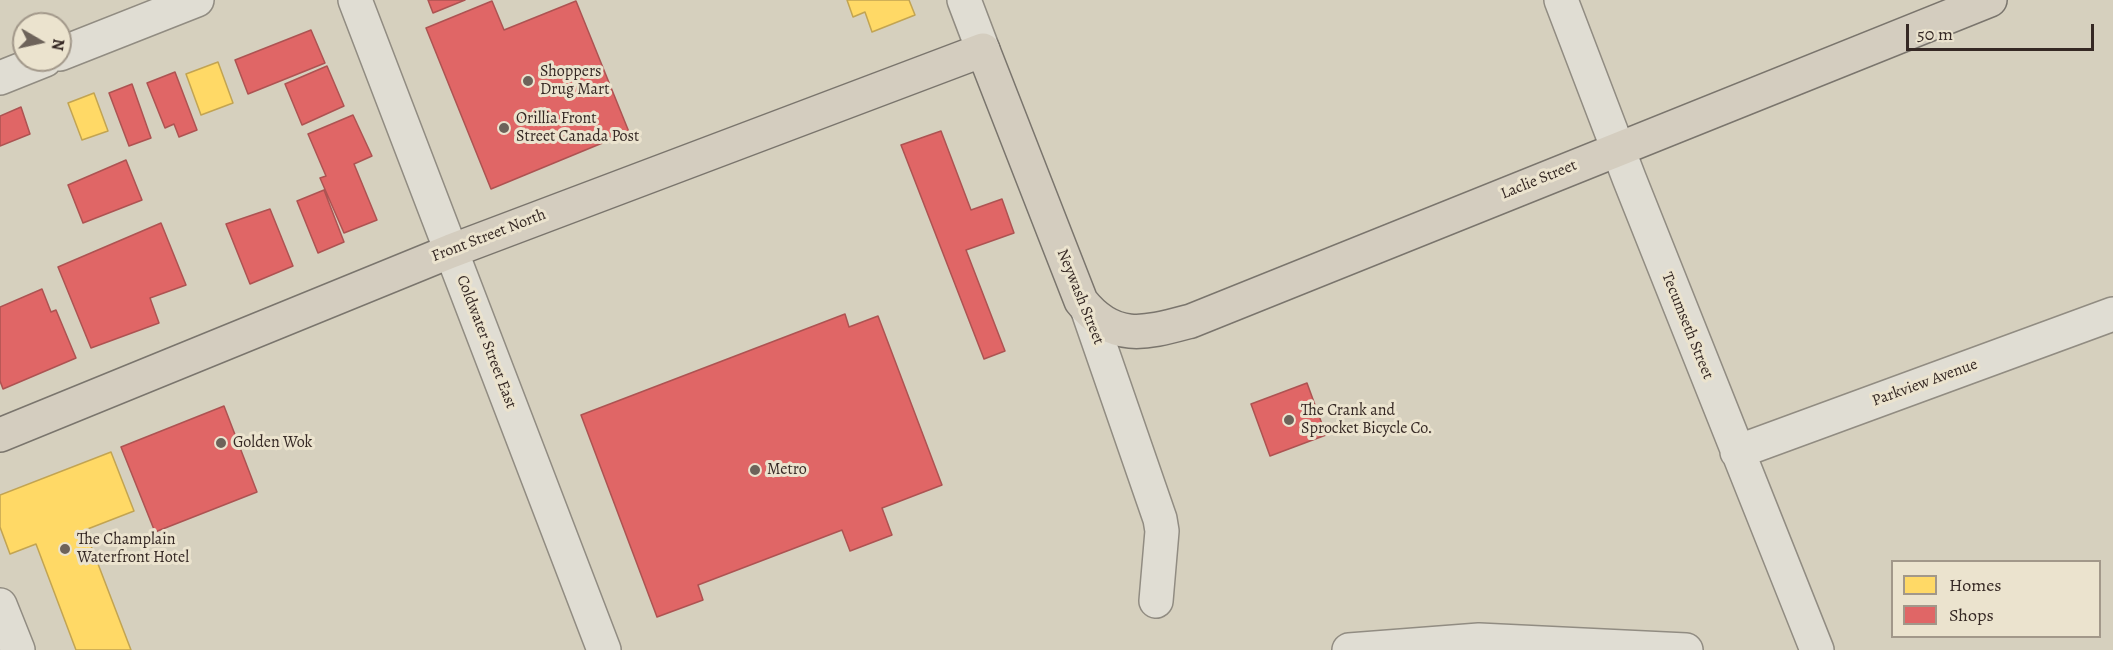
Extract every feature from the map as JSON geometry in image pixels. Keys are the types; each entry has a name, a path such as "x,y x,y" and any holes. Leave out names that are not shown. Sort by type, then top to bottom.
{"main road":[{"name":"Laclie Street","path":"1088,311 1105,324 1123,331 1143,333 1191,321 1990,0"},
{"name":"Front Street North","path":"0,435 451,250 983,50"},
{"name":"Neywash Street","path":"983,50 1076,290 1088,311"}],"street":[{"path":"72,49 197,0"},
{"name":"Coldwater Street East","path":"355,0 604,650"},
{"name":"Neywash Street","path":"964,0 983,50"},
{"name":"Tecumseth Street","path":"1561,0 1737,452 1817,650"},
{"path":"0,78 15,72"},
{"name":"Neywash Street","path":"1088,311 1160,519 1162,531 1156,601"},
{"name":"Parkview Avenue","path":"1737,452 2113,314"},
{"path":"0,604 18,650"},
{"path":"1349,650 1479,640 1686,650"}],"building: Homes":[{"path":"847,0 909,0 915,15 872,32 865,12 853,17"},
{"path":"218,62 233,103 201,115 186,74"},
{"path":"94,93 108,131 82,140 68,103"},
{"name":"The Champlain Waterfront Hotel","path":"111,452 134,511 85,530 131,650 76,650 36,544 10,554 0,527 0,495"}],"building: Shops":[{"path":"428,0 465,0 433,13"},
{"name":"Shoppers Drug Mart","path":"492,1 504,30 576,1 629,132 491,189 426,28"},
{"path":"311,30 325,63 248,94 235,60"},
{"path":"327,66 344,106 302,125 285,84"},
{"path":"175,72 197,130 179,137 174,124 165,128 147,83"},
{"path":"132,84 151,138 129,146 109,93"},
{"path":"21,107 30,134 0,146 0,116"},
{"path":"353,115 372,156 354,164 377,220 344,233 320,178 326,176 308,134"},
{"path":"941,131 971,210 1002,199 1014,233 966,250 1005,351 984,359 901,145"},
{"path":"126,160 142,200 83,223 68,185"},
{"path":"324,190 344,242 318,253 297,201"},
{"path":"270,209 293,266 250,284 226,224"},
{"path":"161,223 186,285 150,298 159,323 91,348 58,267"},
{"path":"42,289 51,312 56,310 76,358 3,389 0,381 0,307"},
{"path":"845,314 849,327 878,316 942,485 882,508 892,535 850,551 842,530 698,585 703,600 657,617 581,415"},
{"name":"The Crank and Sprocket Bicycle Co.","path":"1307,383 1326,435 1270,456 1251,404"},
{"path":"224,406 257,492 155,532 121,447"}],"place":[{"name":"Shoppers Drug Mart","path":"528,81"},
{"name":"Orillia Front Street Canada Post","path":"504,128"},
{"name":"The Crank and Sprocket Bicycle Co.","path":"1289,420"},
{"name":"Golden Wok","path":"221,443"},
{"name":"Metro","path":"755,470"},
{"name":"The Champlain Waterfront Hotel","path":"65,549"}]}
